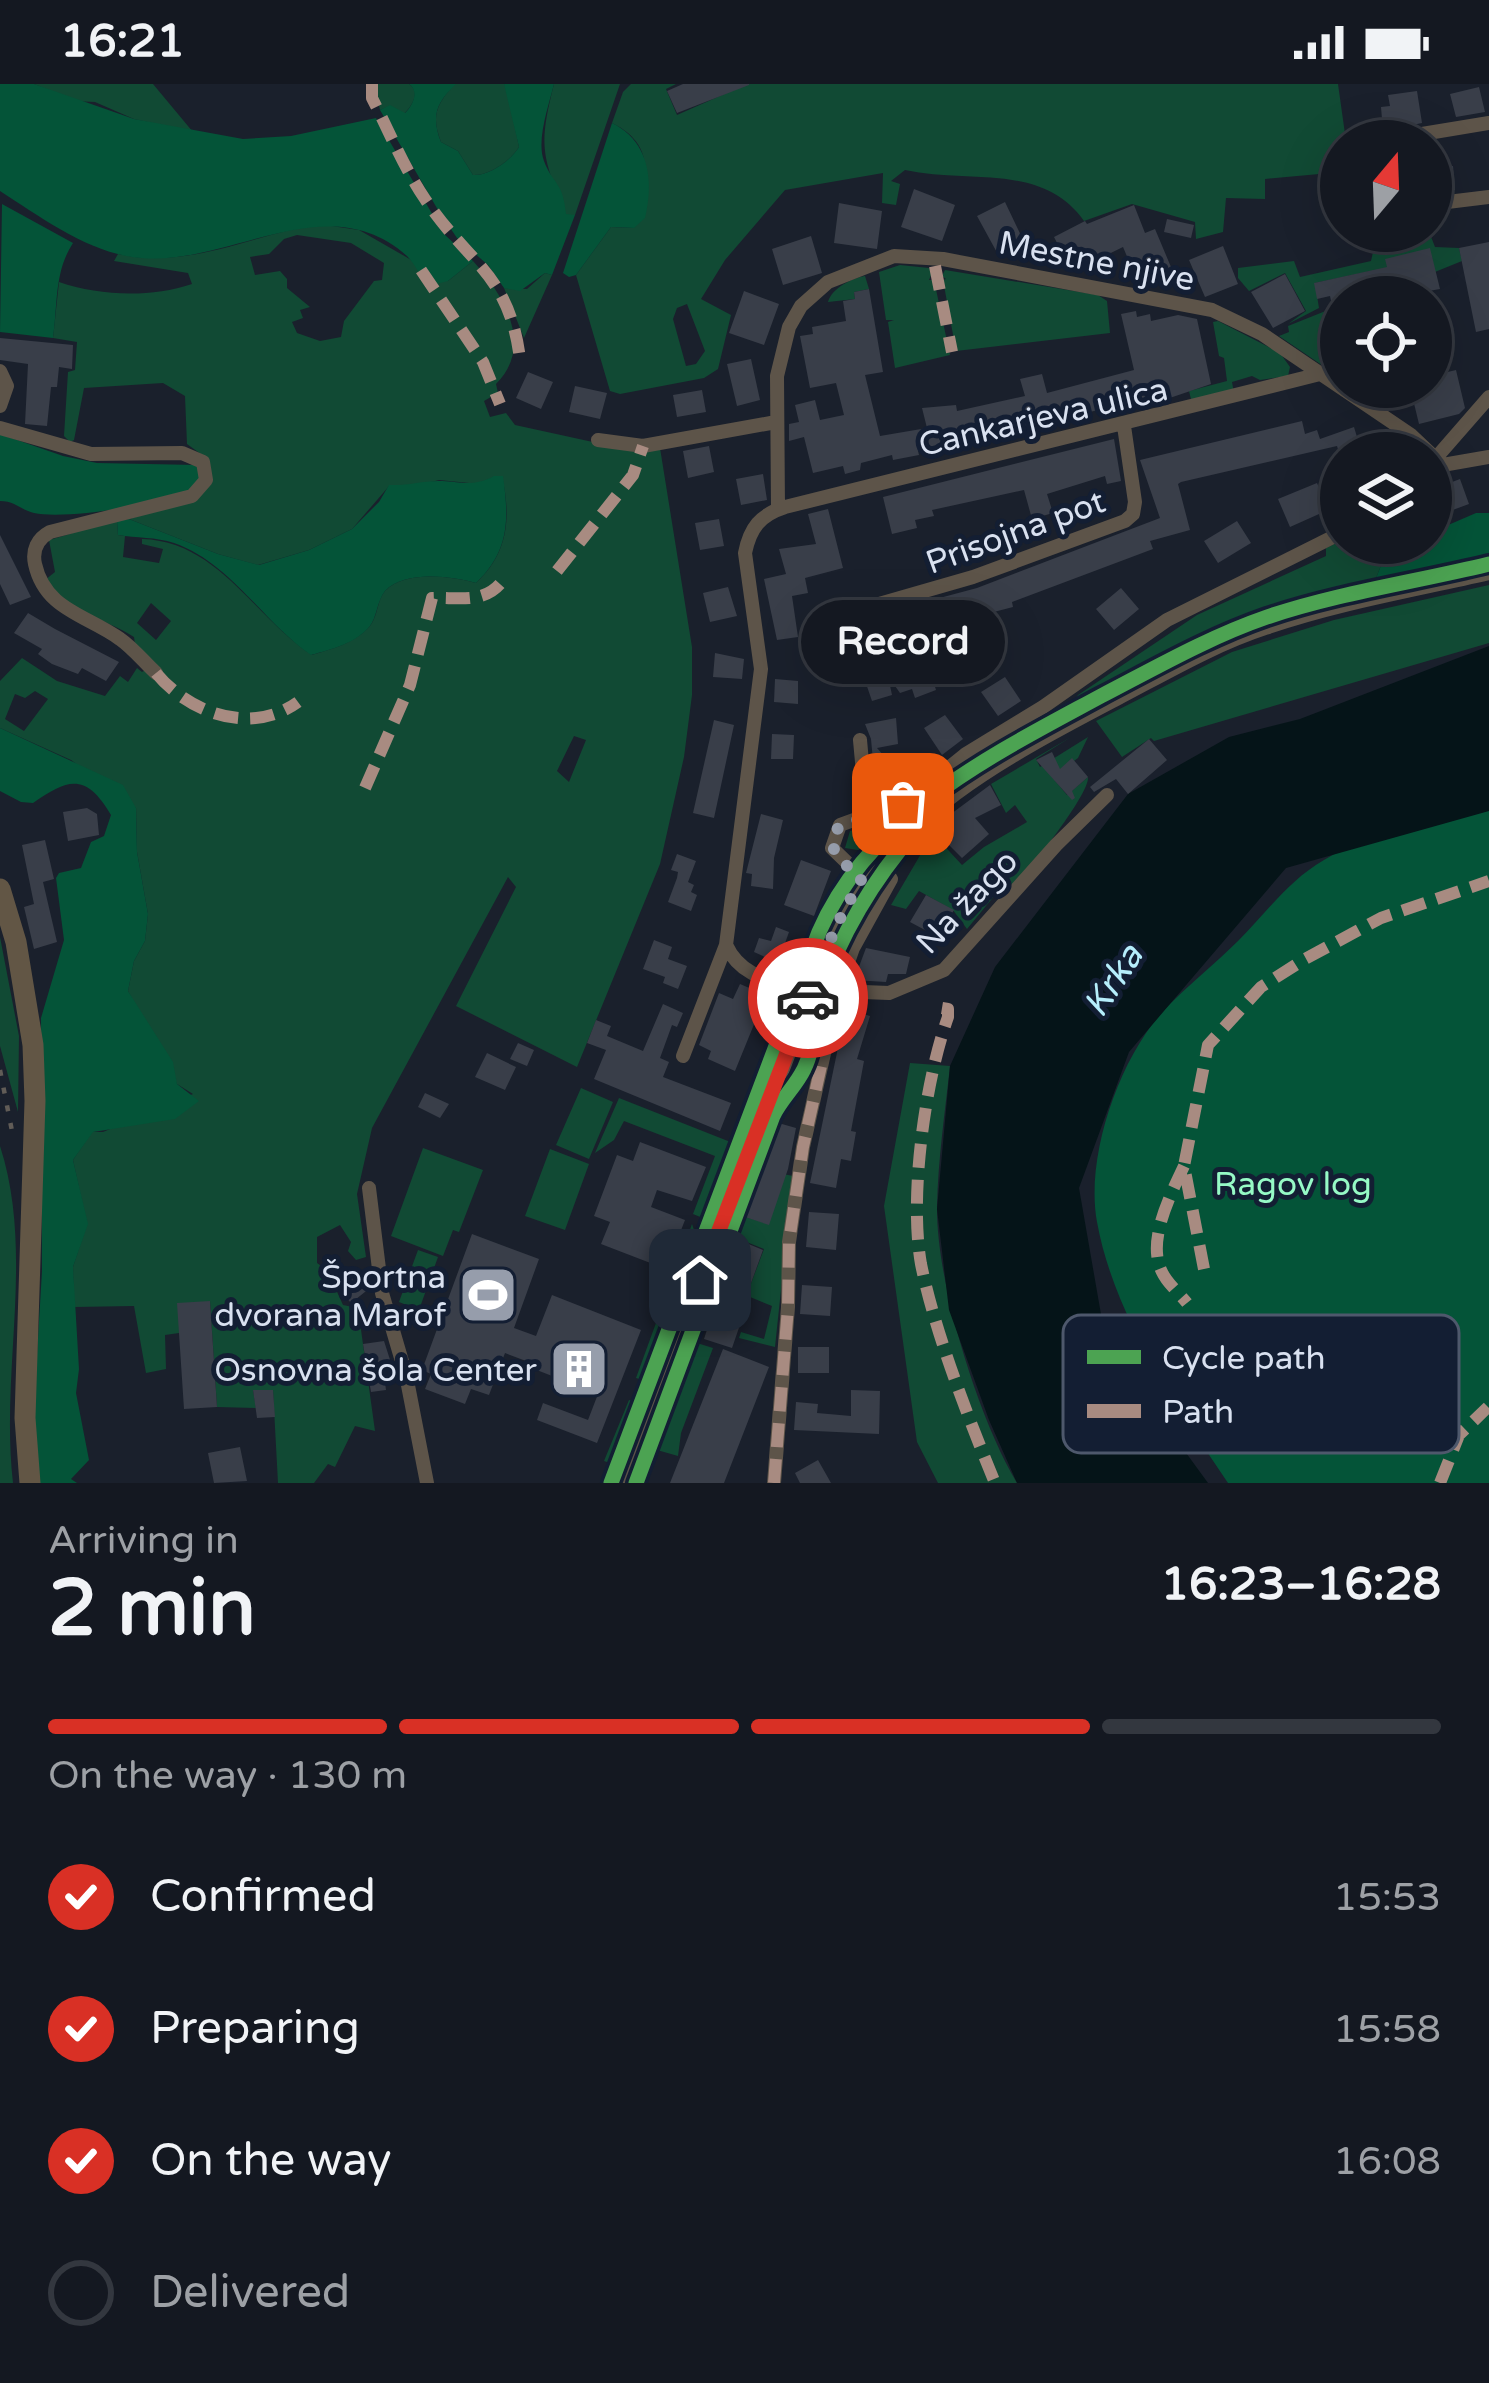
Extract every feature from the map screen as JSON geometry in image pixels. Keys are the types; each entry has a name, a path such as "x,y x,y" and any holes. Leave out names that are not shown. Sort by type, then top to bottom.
{"main road":[{"path":"0,889 16,942 33,1045 25,1418 30,1483"}],"street":[{"path":"1452,129 1489,123"},
{"path":"1452,201 1489,196"},
{"name":"Mestne njive","path":"776,422 777,376 789,327 815,292 856,268 906,255 1208,309 1262,334 1320,374"},
{"path":"0,371 8,386 0,406"},
{"name":"Cankarjeva ulica","path":"778,509 1320,374"},
{"path":"1452,437 1489,397"},
{"name":"Mestne njive","path":"1371,408 1407,432"},
{"path":"598,440 643,446 776,422 778,509 748,534 745,553 761,669 726,945 682,1056"},
{"name":"Prisojna pot","path":"827,619 973,578 1094,536 1130,518 1135,502 1124,426"},
{"path":"0,428 91,454 182,454 202,462 206,480 192,496 50,532 40,538 34,551 48,595 121,639 155,673"},
{"path":"1452,458 1489,457"},
{"path":"862,878 836,856 832,839 840,825 894,813 966,754 1043,707 1167,620 1320,544"},
{"path":"624,1483 836,926 862,878 901,835 957,789 1038,740 1180,664 1264,626 1489,571"},
{"path":"860,740 867,817"},
{"name":"Na žago","path":"838,991 889,993 944,970 1056,844 1107,795"},
{"path":"774,1483 789,1242 803,1148 838,991 853,948 891,879"},
{"path":"726,945 734,963 758,977 810,993"},
{"path":"370,1188 382,1293 406,1376 427,1483"}],"green space":[{"path":"0,84 34,84 134,119 243,139 291,136 376,118 444,234 473,261 448,281 428,286 407,256 376,236 344,227 278,233 175,257 141,258 103,250 0,191"},
{"path":"34,84 153,84 193,132 134,119 95,102 74,101"},
{"path":"374,84 409,84 415,95 412,103 404,114 390,106 380,110"},
{"path":"409,84 456,84 440,104 436,125 441,142 458,151 473,175 499,166 519,147 504,84 554,84 542,153 563,195 566,214 575,215 552,275 545,273 520,291 504,288 488,265 457,238 380,110 390,105 405,113 414,95"},
{"path":"454,84 504,84 507,89 519,147 486,173 473,175 458,151 441,142 437,112"},
{"path":"554,84 620,84 575,215 566,215 545,151"},
{"path":"631,84 676,84 666,89 677,115 747,84 1338,84 1343,120 1320,120 1320,174 1265,179 1265,199 1226,198 1223,232 1196,239 1195,222 1132,204 1084,221 1067,202 1047,190 1002,179 905,170 891,181 900,184 896,205 882,203 883,173 785,190 725,260 701,299 731,315 718,369 704,378 620,394 610,391 576,275 611,227 634,228 642,197 643,155 638,143 612,123 623,92","holes":["687,304 705,351 696,364 686,366 673,319 677,308"]},
{"path":"612,123 634,140 646,163 645,218 634,228 611,227 576,275 569,277 563,273"},
{"path":"2,204 73,243 60,277 53,338 0,332"},
{"path":"318,224 359,230 448,281 473,261 504,304 514,337 507,369 496,384 498,393 484,401 490,417 506,413 515,425 602,444 660,448 692,647 684,757 660,864 577,1067 456,1006 516,887 508,877 372,1128 357,1194 366,1257 356,1260 348,1251 351,1242 340,1225 317,1237 317,1263 324,1268 334,1262 337,1268 328,1272 343,1305 358,1308 375,1431 355,1426 335,1467 328,1464 314,1483 278,1483 273,1390 253,1390 256,1408 217,1407 210,1301 179,1333 165,1335 166,1369 146,1373 134,1306 74,1307 73,1267 87,1224 73,1160 92,1132 103,1132 193,1094 177,1084 128,991 134,961 145,941 148,914 137,852 136,808 71,760 0,728 0,681 22,658 57,681 105,696 120,676 128,682 137,668 142,672 150,667 136,651 134,637 53,591 45,580 55,572 49,540 117,521 118,535 125,536 123,557 159,563 163,549 142,544 142,539 192,553 234,583 312,655 364,632 373,622 382,595 393,584 429,576 476,583 495,559 505,533 502,476 479,484 439,480 412,487 390,485 352,529 309,550 258,565 129,519 198,498 212,479 209,460 187,444 185,396 163,383 84,388 74,440 64,436 68,372 75,370 77,342 53,338 59,282 125,294 176,289 192,284 188,273 114,261 118,254 169,258 194,254","holes":["297,235 351,243 384,263 382,280 374,281 344,321 341,337 320,341 297,333 292,322 303,318 300,310 310,307 287,288 280,271 255,275 250,257 269,254 284,239","151,603 171,621 156,640 137,623","35,691 48,699 24,731 5,719 15,694 25,698","574,736 586,740 569,782 557,771"]},
{"path":"1452,248 1459,248 1462,261 1425,276 1372,276 1371,271 1320,276 1315,283 1319,308 1288,324 1306,311 1285,273 1249,291 1238,278 1238,268 1294,261 1300,277 1371,261 1373,252 1452,252"},
{"path":"900,265 929,268 932,273 929,280 934,280 950,355 895,368 888,322 894,320 886,320 879,272"},
{"path":"945,270 1098,295 1107,301 1110,333 956,351 942,276"},
{"path":"545,273 552,275 524,338 504,288 527,289"},
{"path":"865,276 869,289 854,292 855,299 828,302 843,285"},
{"path":"1320,313 1320,364 1279,336 1289,332 1288,326"},
{"path":"1213,322 1280,353 1290,367 1288,376 1260,380 1252,376 1232,382 1234,393 1192,403 1189,391 1227,381"},
{"path":"0,434 97,463 197,465 202,471 199,485 118,509 34,513 0,501"},
{"path":"503,476 504,533 495,559 476,583 429,577 393,584 382,595 364,632 311,655 194,552 167,541 118,535 117,521 129,519 259,565 309,550 352,529 389,485 474,483"},
{"path":"1489,513 1489,558 1374,583 1382,564 1452,564 1452,523"},
{"path":"1320,559 1320,564 1382,564 1374,583 1255,618 1072,703 1197,615"},
{"path":"1489,585 1489,643 1154,741 1151,738 1122,757 1096,721 1232,652 1334,620"},
{"path":"0,728 123,785 136,808 137,852 148,914 145,941 134,961 128,991 173,1062 177,1084 199,1101 175,1119 93,1132 73,1160 88,1224 73,1267 76,1393 89,1460 71,1479 77,1483 39,1483 33,1423 42,1271 41,1018 64,940 56,878 81,868 91,842 104,836 111,815 93,792 76,784 57,788 33,803 0,791"},
{"path":"1071,737 1036,759 1040,767 1088,737 1078,758 1052,777 1067,795 1088,777 1086,787 1004,902 995,895 967,929 953,910 919,891 906,909 891,905 929,840 937,838 962,865 1027,822 1015,805 1006,813 991,784"},
{"name":"Ragov log","path":"1489,806 1489,1483 1228,1483 1208,1453 1459,1453 1459,1315 1128,1315 1097,1222 1101,1139 1120,1081 1148,1031 1311,868 1383,834"},
{"path":"883,824 888,828 864,851 845,848 850,831"},
{"path":"0,937 19,1036 18,1112 0,1046"},
{"path":"910,1063 950,1066 937,1206 944,1272 974,1387 1017,1483 938,1483 917,1442 884,1206"},
{"path":"581,1088 613,1102 589,1159 556,1145"},
{"path":"619,1098 733,1143 705,1219 693,1214 715,1156 624,1121 614,1140 595,1153"},
{"path":"0,1146 15,1228 10,1398 13,1483 0,1483"},
{"path":"423,1148 483,1170 459,1232 453,1230 443,1256 391,1236"},
{"path":"550,1149 589,1164 565,1230 525,1216"},
{"path":"758,1169 793,1176 775,1347 739,1338 741,1332 764,1339 772,1306 738,1292 734,1297 713,1290 718,1275 750,1286 764,1249 734,1237 742,1216 769,1224 750,1188"},
{"path":"692,1224 697,1239 646,1381 636,1378"},
{"path":"418,1250 438,1257 419,1310 399,1302"},
{"path":"697,1343 713,1348 681,1433 678,1456 657,1450"},
{"path":"629,1400 638,1403 613,1464 604,1461"}],"water":[{"name":"Krka","path":"1489,646 1489,811 1286,868 1129,1052 1079,1188 1101,1315 1063,1315 1063,1453 1186,1453 1208,1483 1017,1483 949,1310 937,1209 950,1066 995,967 1128,794 1229,737 1300,719"}],"building":[{"path":"683,84 749,85 677,113 667,91"},
{"path":"1479,87 1485,112 1456,117 1450,94"},
{"path":"1417,91 1422,120 1382,120 1381,107 1390,106 1388,95"},
{"path":"914,189 955,205 942,241 901,227"},
{"path":"1005,202 1026,246 1000,258 977,216"},
{"path":"839,203 882,211 877,249 834,243"},
{"path":"1134,205 1145,233 1155,229 1171,267 1137,280 1123,247 1072,272 1054,237"},
{"path":"1167,219 1194,225 1191,238 1164,232"},
{"path":"811,236 822,273 783,285 772,249"},
{"path":"1489,242 1489,329 1476,332 1459,248"},
{"path":"1223,246 1238,284 1205,297 1189,260"},
{"path":"1431,252 1437,276 1346,276 1387,267 1385,259"},
{"path":"1285,274 1305,311 1273,328 1251,292"},
{"path":"869,289 883,372 865,375 880,436 927,428 922,408 956,405 957,411 1025,396 1020,379 1042,374 1047,393 1134,370 1121,314 1136,311 1137,317 1150,314 1151,321 1178,315 1197,319 1211,384 1152,404 1151,398 918,451 919,455 893,460 892,455 861,463 860,470 845,474 843,466 813,473 804,437 789,441 789,424 799,422 795,405 815,400 820,420 844,415 836,383 810,388 800,336 813,334 812,327 846,321 843,301"},
{"path":"744,291 779,304 764,345 729,333"},
{"path":"0,338 73,345 72,369 59,367 57,387 51,387 47,426 25,424 28,364 0,360"},
{"path":"751,359 760,400 737,406 727,364"},
{"path":"1456,370 1465,408 1459,414 1419,424 1415,408 1452,408 1452,371"},
{"path":"528,372 553,382 541,409 516,398"},
{"path":"575,386 607,393 600,419 569,412"},
{"path":"702,390 706,412 677,417 673,395"},
{"path":"1302,421 1305,434 1317,430 1320,439 1320,450 1181,482 1190,530 1150,541 1153,549 1012,602 1013,607 940,626 932,600 977,588 1160,518 1140,460"},
{"path":"1114,439 1121,481 1107,484 1105,476 1047,494 1053,513 1032,519 1024,490 932,510 934,516 915,520 917,528 892,534 883,497"},
{"path":"709,446 714,472 688,478 683,451"},
{"path":"763,474 767,500 741,505 736,479"},
{"path":"1460,479 1469,504 1452,510 1452,482"},
{"path":"1317,483 1320,514 1290,527 1278,499"},
{"path":"828,509 843,568 805,578 808,593 792,596 798,637 777,640 764,579 786,574 779,549 816,544 808,514"},
{"path":"719,519 724,546 700,550 695,523"},
{"path":"1237,521 1251,543 1218,563 1204,541"},
{"path":"0,535 31,597 10,605 0,584"},
{"path":"728,587 737,616 710,622 703,593"},
{"path":"1121,588 1139,609 1114,630 1096,609"},
{"path":"910,607 919,634 882,647 887,672 926,658 936,690 915,698 912,689 900,693 888,676 892,695 872,701 846,625"},
{"path":"28,613 119,662 106,681 82,668 78,674 52,664 38,654 42,649 14,633"},
{"path":"715,653 744,659 742,679 713,677"},
{"path":"1005,677 1021,701 998,716 981,692"},
{"path":"775,679 798,681 798,704 774,702"},
{"path":"945,715 963,739 942,755 924,728"},
{"path":"896,718 898,744 877,748 910,785 887,803 876,793 865,724"},
{"path":"714,720 734,725 714,818 693,813"},
{"path":"772,734 794,735 793,759 771,759"},
{"path":"1149,739 1167,760 1128,794 1116,779 1094,792 1090,787"},
{"path":"1052,752 1060,769 1072,758 1088,777 1072,791 1072,800 1036,760"},
{"path":"990,785 1001,805 975,818 989,834 962,858 932,828"},
{"path":"87,808 97,814 99,835 68,841 63,812"},
{"path":"761,814 783,820 773,889 751,886 752,874 746,873"},
{"path":"45,840 54,879 43,882 57,942 34,949 24,907 34,904 22,845"},
{"path":"677,854 696,861 688,882 697,895 691,911 668,902 677,878 678,872 671,870"},
{"path":"801,860 831,871 814,916 784,905"},
{"path":"926,895 954,910 938,937 910,922"},
{"path":"776,927 789,932 778,963 754,952 759,938 771,941"},
{"path":"654,940 672,947 668,959 687,966 678,989 663,983 665,977 643,969"},
{"path":"866,948 910,957 906,974 888,974 886,982 854,980"},
{"path":"740,984 766,995 735,1071 708,1059 711,1051 699,1045 719,993 733,999"},
{"path":"663,1004 683,1013 677,1027 672,1025 660,1058 669,1062 663,1077 731,1103 720,1131 594,1079 606,1050 587,1043 596,1020 611,1026 607,1036 643,1051"},
{"path":"846,1009 870,1016 857,1059 864,1061 851,1131 856,1132 851,1161 841,1159 836,1188 810,1183"},
{"path":"518,1043 534,1050 527,1066 510,1059"},
{"path":"487,1053 516,1067 505,1090 475,1077"},
{"path":"425,1093 449,1104 440,1118 418,1107"},
{"path":"775,1122 796,1128 769,1225 742,1216 750,1188 756,1190"},
{"path":"640,1142 706,1167 692,1201 657,1190 651,1207 685,1220 666,1269 601,1244 610,1222 594,1216 617,1155 633,1161"},
{"path":"809,1212 839,1214 836,1250 806,1247"},
{"path":"472,1234 539,1259 514,1328 536,1336 552,1295 641,1330 597,1443 537,1420 543,1403 588,1420 598,1394 505,1353 489,1395 471,1389 465,1404 425,1389 431,1374 422,1370"},
{"path":"734,1238 763,1250 750,1286 720,1274"},
{"path":"356,1269 370,1288 351,1303 336,1286"},
{"path":"802,1285 832,1287 830,1316 800,1314"},
{"path":"210,1301 217,1407 184,1409 177,1303"},
{"path":"713,1311 742,1319 732,1348 704,1339"},
{"path":"384,1341 392,1366 383,1367 386,1390 371,1392 363,1344"},
{"path":"798,1347 829,1347 829,1373 798,1373"},
{"path":"723,1349 769,1367 724,1483 670,1483"},
{"path":"253,1390 273,1390 275,1417 257,1418"},
{"path":"851,1390 880,1391 879,1434 794,1430 796,1402 818,1404 817,1413 851,1416"},
{"path":"240,1447 247,1481 214,1483 208,1453"},
{"path":"818,1460 831,1483 800,1483 795,1473"}],"railway":[{"path":"0,1070 12,1131"}],"marked path":[{"path":"372,84 372,98 417,187 507,306 520,359"},
{"path":"935,266 952,352"},
{"path":"421,270 483,362 500,404"},
{"path":"557,571 633,475 643,446"},
{"path":"365,788 410,685 432,598 477,597 500,584"},
{"path":"156,673 186,699 222,715 261,717 298,702"},
{"path":"1204,1269 1184,1166 1208,1045 1261,987 1305,959 1381,918 1489,881"},
{"path":"942,1008 948,1009 948,1017 932,1073 918,1173 921,1264 943,1346 995,1483"},
{"path":"774,1483 789,1242 823,1057"},
{"path":"1184,1166 1162,1218 1157,1246 1162,1272 1187,1303"},
{"path":"1459,1435 1488,1407"},
{"path":"1440,1483 1452,1453"}],"cycle path":[{"path":"611,1483 819,932 841,890 870,854 902,821 978,765 1203,643 1294,609 1489,564"},
{"path":"636,1483 773,1116 808,1060 828,973 872,888 915,832"}],"way so far":[{"path":"808,998 836,926 862,878 836,856 832,848 835,831 859,818 889,816 903,804"}],"place":[{"name":"Record","path":"903,804"},
{"name":"Športna dvorana Marof","path":"488,1295"},
{"name":"Osnovna šola Center","path":"579,1369"}],"route":[{"path":"700,1280 808,998"}]}
